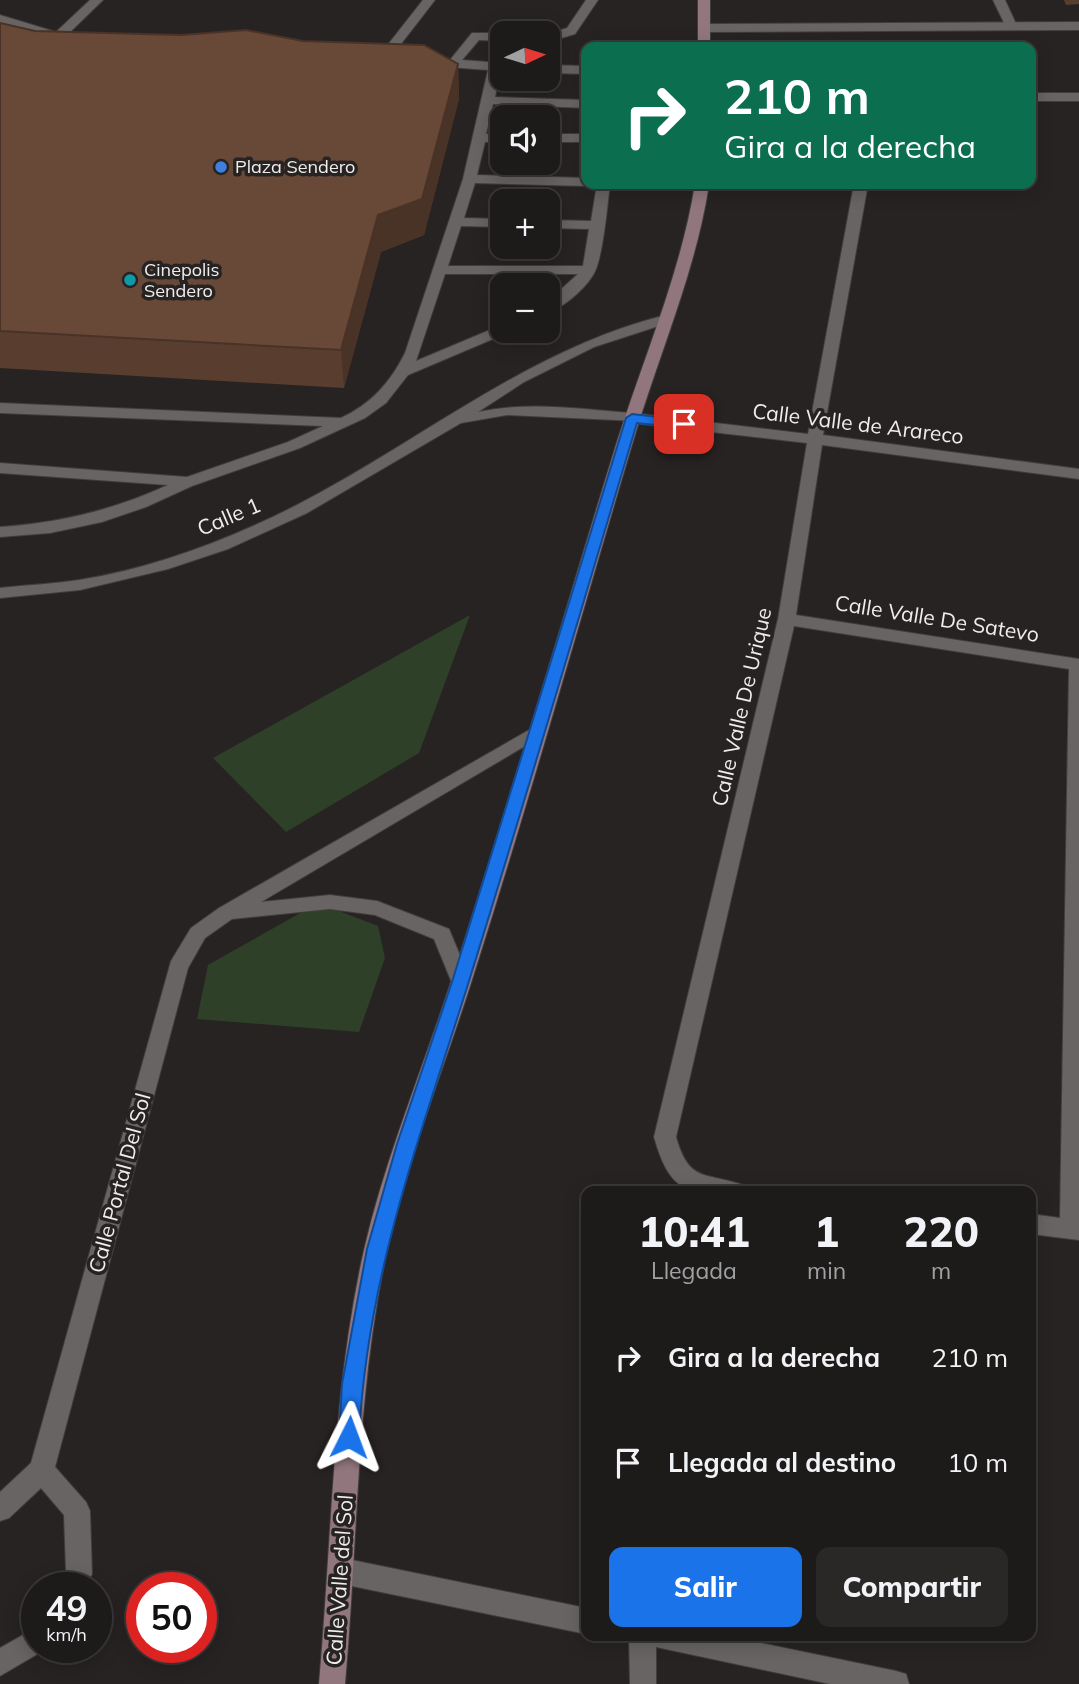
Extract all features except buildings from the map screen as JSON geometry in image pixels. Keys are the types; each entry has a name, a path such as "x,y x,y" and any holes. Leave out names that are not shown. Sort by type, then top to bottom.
{"main road":[{"path":"704,0 704,42"},
{"name":"Calle Valle del Sol","path":"332,1684 342,1571 352,1384 376,1249 406,1144 461,982 632,418 696,223 701,189"}],"street":[{"path":"58,37 97,0"},
{"path":"383,59 429,0"},
{"path":"560,34 571,31 592,0"},
{"path":"999,0 1011,26"},
{"path":"0,19 71,39"},
{"path":"705,28 1079,26"},
{"path":"453,64 476,36 490,37"},
{"path":"416,61 490,66"},
{"path":"560,69 581,70"},
{"path":"0,532 48,529 90,521 137,506 188,482 294,445 360,415 381,400 403,372 412,353 470,179 490,90"},
{"path":"1036,97 1079,97"},
{"path":"486,100 581,104"},
{"path":"478,138 490,138"},
{"path":"560,138 581,138"},
{"path":"470,179 581,182"},
{"path":"560,299 575,287 589,270 603,189"},
{"name":"Calle Valle De Urique","path":"701,1186 680,1174 671,1162 665,1137 787,619 815,439 860,189"},
{"path":"455,222 490,223"},
{"path":"560,224 599,225"},
{"path":"438,270 589,270"},
{"name":"Calle 1","path":"0,593 80,585 162,565 222,545 302,509 453,421 519,379 589,344 666,319"},
{"path":"403,372 490,335"},
{"path":"0,408 344,422"},
{"name":"Calle 1","path":"453,421 508,410 542,410 632,418"},
{"name":"Calle Valle de Arareco","path":"632,418 1079,474"},
{"path":"0,468 188,482"},
{"name":"Calle Valle De Satevo","path":"787,619 1078,665"},
{"path":"1036,1225 1075,1229 1078,665"},
{"name":"Calle Portal Del Sol","path":"42,1470 178,967 198,933 226,913 536,732"},
{"name":"Calle Portal Del Sol","path":"226,913 330,902 377,908 442,934 461,982"},
{"path":"0,1509 42,1470 77,1511 79,1572"},
{"path":"342,1571 581,1620"},
{"path":"642,1641 643,1684"},
{"path":"685,1641 896,1684"},
{"path":"0,1663 21,1650"}],"green space":[{"path":"470,615 419,753 286,832 213,758"},
{"path":"318,903 378,926 385,958 359,1032 197,1019 208,965"}],"place":[{"name":"Plaza Sendero","path":"221,167"},
{"name":"Cinepolis Sendero","path":"130,280"}],"route":[{"path":"349,1437 352,1384 376,1249 406,1144 461,982 632,418 684,424"}]}
